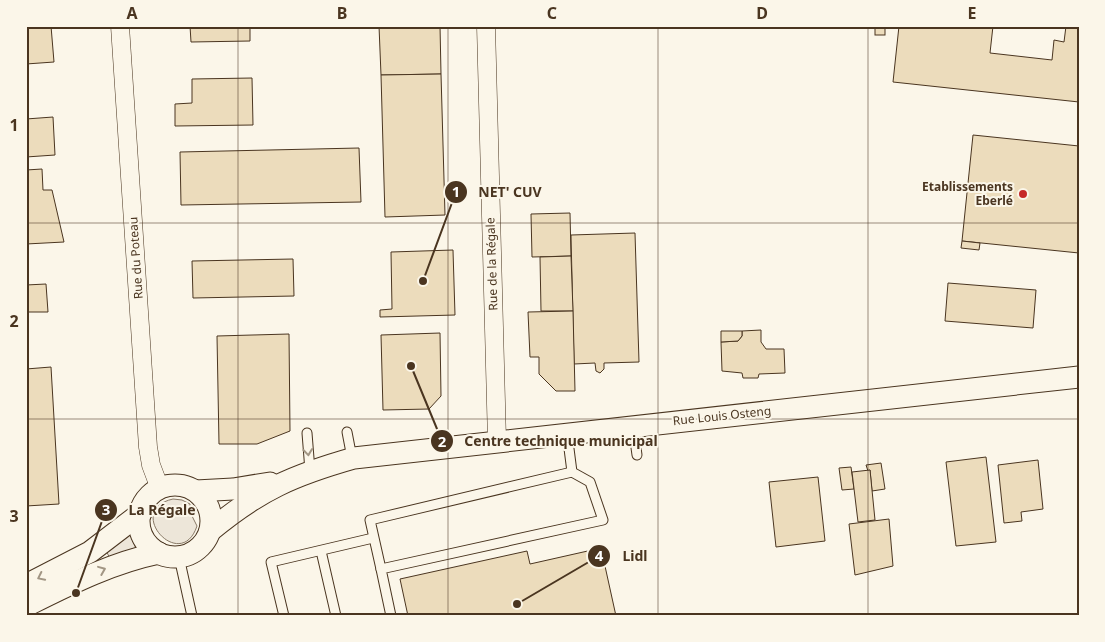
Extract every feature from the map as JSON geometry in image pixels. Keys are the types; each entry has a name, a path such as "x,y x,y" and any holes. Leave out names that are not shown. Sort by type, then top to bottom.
{"street":[{"name":"Rue du Poteau","path":"120,26 148,447 151,465 160,489"},
{"name":"Rue de la Régale","path":"486,26 497,441"},
{"name":"Rue Louis Osteng","path":"210,531 239,507 286,480 352,459 567,433 1077,378"},
{"name":"Rue Louis Osteng","path":"196,491 232,489 286,480"},
{"path":"26,585 90,552 140,513 150,496 160,489 184,486 196,491 204,499 209,509 210,531 199,549 180,557 159,554 128,560 99,570 26,606"},
{"path":"140,513 140,528 143,538 159,554"}],"lane":[{"path":"633,426 637,455"},
{"path":"347,432 352,459"},
{"path":"307,433 310,471"},
{"path":"567,433 572,472"},
{"path":"380,569 603,520 590,482 572,472 370,520 373,538 380,569 391,616"},
{"path":"284,616 271,562 373,538"},
{"path":"321,551 336,616"},
{"path":"180,557 192,616"}],"shaded area":[{"path":"173,499 182,500 190,504 190,512 197,526 189,539 179,544 169,541 160,535 154,525 153,515 159,505"},
{"path":"129,532 137,551 111,561 105,548"}],"building":[{"path":"26,26 51,26 54,62 26,64"},
{"path":"190,26 250,26 250,41 191,42"},
{"path":"379,26 440,26 441,74 381,75"},
{"path":"875,26 885,26 885,35 875,35"},
{"path":"899,26 993,26 990,53 1052,60 1054,40 1064,42 1066,26 1079,26 1079,102 893,82"},
{"path":"441,74 445,215 385,217 381,75"},
{"path":"252,78 253,125 175,126 175,104 192,103 192,79"},
{"path":"53,117 55,155 26,157 26,119"},
{"name":"Etablissements Eberlé","path":"973,135 1079,146 1079,253 962,241"},
{"path":"359,148 361,202 181,205 180,152"},
{"path":"42,169 43,190 52,190 64,242 26,244 26,170"},
{"path":"570,213 571,256 532,257 531,214"},
{"path":"635,233 639,362 604,363 604,369 600,373 596,371 595,363 574,364 571,235"},
{"path":"962,241 980,243 979,250 961,248"},
{"path":"453,250 455,315 380,317 380,310 392,309 391,252"},
{"path":"571,256 573,311 541,311 540,257"},
{"path":"293,259 294,296 193,298 192,261"},
{"path":"948,283 1036,290 1033,328 945,321"},
{"path":"46,284 48,312 26,312 26,285"},
{"path":"573,311 575,391 556,391 539,374 539,357 530,357 528,312"},
{"path":"761,330 761,342 766,349 784,349 785,373 759,374 758,378 743,378 742,373 722,371 721,342 738,341 742,336 742,331"},
{"path":"721,331 742,331 742,336 738,341 721,342"},
{"path":"440,333 441,396 429,409 383,410 381,335"},
{"path":"289,334 290,431 257,444 219,444 217,336"},
{"path":"51,367 59,504 26,506 26,369"},
{"path":"986,457 996,542 956,546 946,462"},
{"path":"1038,460 1043,509 1021,512 1022,521 1004,523 998,465"},
{"path":"881,463 885,489 872,491 870,470 868,471 866,465"},
{"path":"851,467 854,489 842,490 839,468"},
{"path":"870,470 875,520 858,522 852,472"},
{"path":"818,477 825,541 776,547 769,482"},
{"path":"889,519 893,566 855,575 849,524"},
{"path":"601,548 616,616 408,616 400,579 527,551 530,564"}],"place":[{"name":"Etablissements Eberlé","path":"1023,194"},
{"name":"NET' CUV","path":"423,281"},
{"name":"Centre technique municipal","path":"411,366"},
{"name":"La Régale","path":"76,593"},
{"name":"Lidl","path":"517,604"}]}
